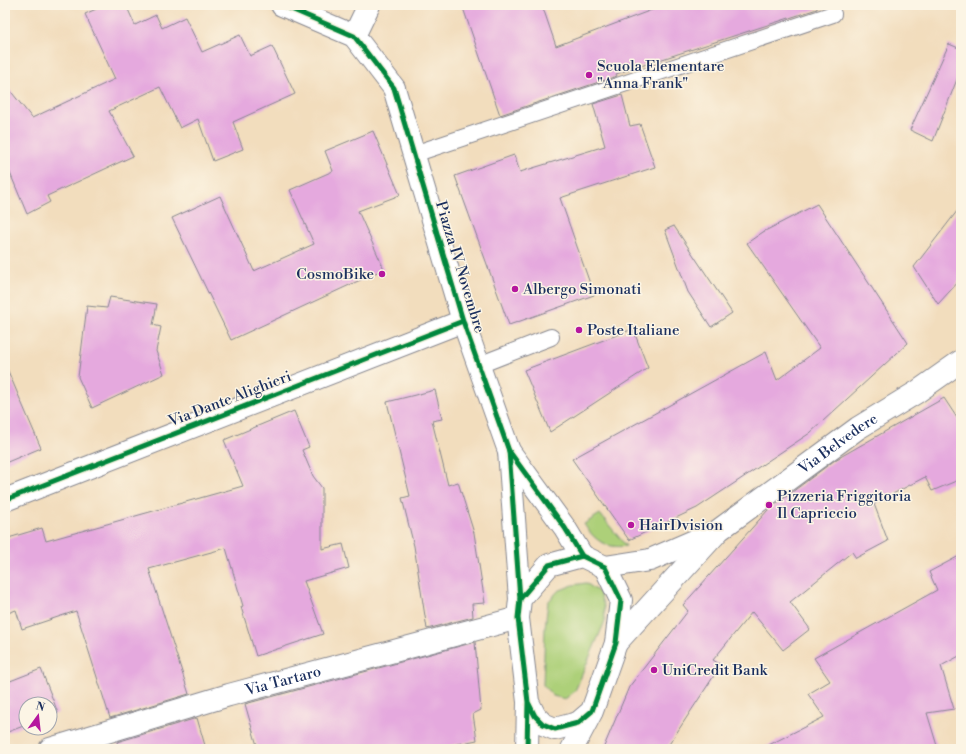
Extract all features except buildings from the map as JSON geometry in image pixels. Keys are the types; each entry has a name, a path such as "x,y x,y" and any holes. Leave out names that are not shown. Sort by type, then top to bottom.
{"street":[{"path":"282,5 354,36 369,5"},
{"name":"Piazza IV Novembre","path":"354,36 394,88 463,321 509,451 519,608 528,702 527,749"},
{"name":"Via Dante Alighieri","path":"5,500 463,321"},
{"name":"Via Belvedere","path":"616,643 719,530 858,428 917,392 961,361"},
{"name":"Piazza IV Novembre","path":"509,451 565,528 582,556"},
{"name":"Via Belvedere","path":"604,567 650,560 719,530"},
{"path":"519,608 549,565 582,556 604,567 622,600 616,643 592,711 572,749"},
{"name":"Via Tartaro","path":"50,749 519,608"},
{"name":"Piazza IV Novembre","path":"528,702 535,716 543,724 555,729 578,723 592,711"}],"lane":[{"path":"414,154 833,14"},
{"path":"479,365 551,337"}],"green space":[{"path":"600,514 626,546 619,547 607,545 592,535 584,524"},
{"path":"586,583 599,592 604,606 605,621 575,691 565,699 553,696 543,685 545,627 548,602 558,591 573,585"}],"cycle path":[{"path":"282,5 354,36 394,88 463,321 509,451 520,599"},
{"path":"5,500 463,321"},
{"path":"509,451 565,528 582,556"},
{"path":"527,749 528,702 518,618 520,599 549,565 582,556 605,567 621,600 616,643 592,711 578,723 555,729 543,724 535,716 528,702"}],"place":[{"name":"Scuola Elementare \"Anna Frank\"","path":"589,75"},
{"name":"CosmoBike","path":"382,274"},
{"name":"Albergo Simonati","path":"515,289"},
{"name":"Poste Italiane","path":"579,330"},
{"name":"Pizzeria Friggitoria Il Capriccio","path":"769,505"},
{"name":"HairDvision","path":"631,525"},
{"name":"UniCredit Bank","path":"654,670"}]}
